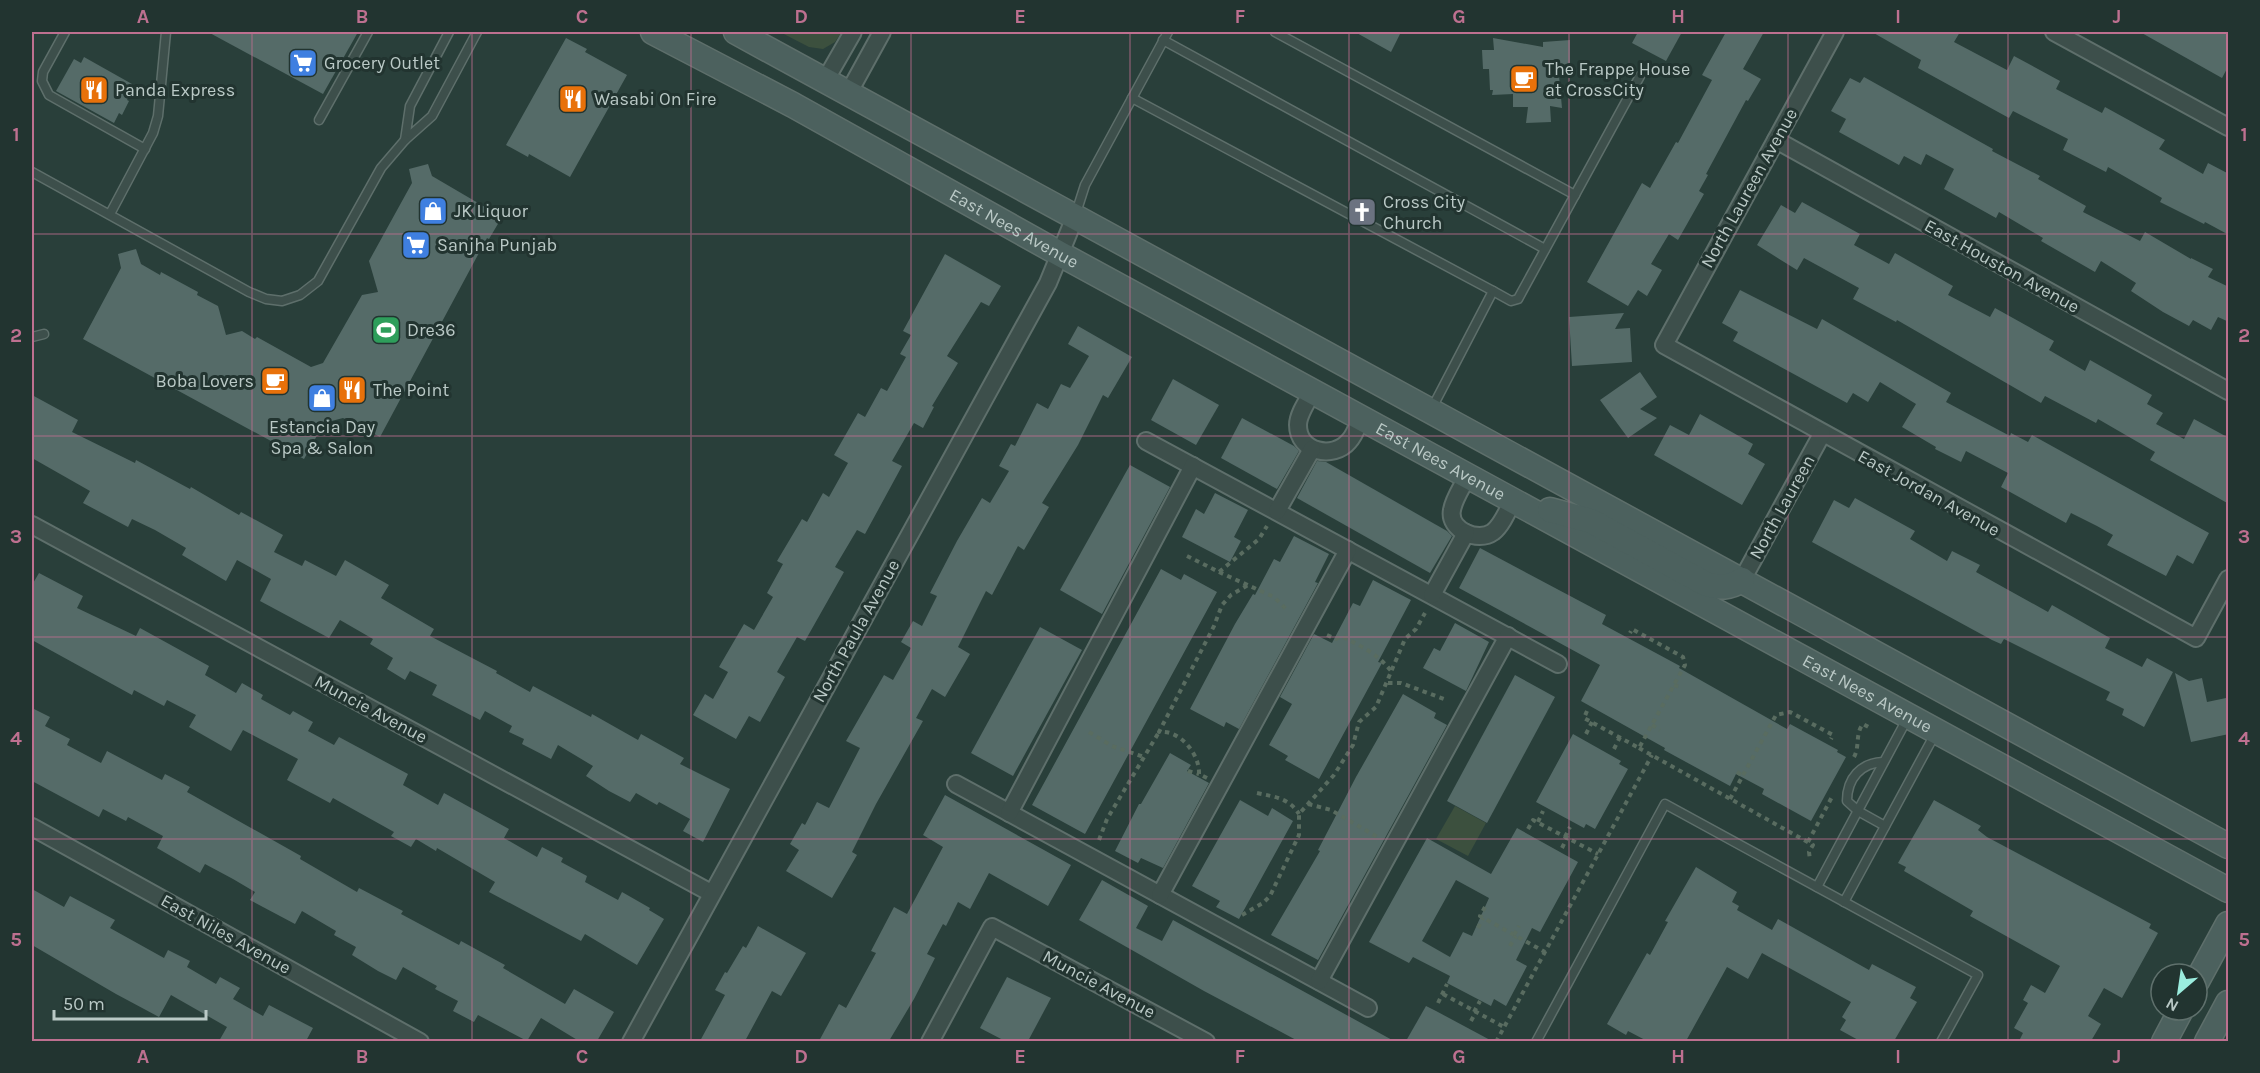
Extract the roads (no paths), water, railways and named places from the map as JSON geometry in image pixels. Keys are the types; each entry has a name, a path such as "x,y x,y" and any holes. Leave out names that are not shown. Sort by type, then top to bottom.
{"main road":[{"name":"East Nees Avenue","path":"652,32 793,105 1060,254 2229,890"},
{"name":"East Nees Avenue","path":"736,32 826,79 1431,412 2229,846"},
{"path":"1513,500 1591,521 1706,584 1723,588 1733,586 1742,580"},
{"path":"2208,962 2229,924"},
{"path":"2206,1041 2229,1003"},
{"path":"2164,1041 2174,1022"}],"street":[{"path":"826,79 853,32"},
{"path":"849,92 882,32"},
{"name":"North Laureen Avenue","path":"1664,345 1835,32"},
{"path":"2054,32 2229,127"},
{"name":"East Houston Avenue","path":"1776,140 2229,391"},
{"name":"North Paula Avenue","path":"631,1041 1048,283 1075,217"},
{"name":"East Jordan Avenue","path":"1664,345 2196,638 2229,579"},
{"path":"1313,391 1298,423 1300,435 1312,449 1323,452 1337,450 1350,441 1362,417"},
{"name":"North Laureen","path":"1742,580 1822,434"},
{"path":"1146,441 1558,664"},
{"path":"1277,512 1312,449"},
{"path":"1009,813 1193,466"},
{"path":"1468,476 1452,510 1456,526 1466,533 1475,536 1487,535 1495,531 1513,500"},
{"name":"Muncie Avenue","path":"32,525 711,893"},
{"path":"1432,596 1466,533"},
{"path":"1160,895 1348,550"},
{"path":"1319,981 1508,636"},
{"path":"956,784 1368,1008"},
{"name":"East Niles Avenue","path":"32,827 420,1041"},
{"name":"Muncie Avenue","path":"930,1041 992,927 1206,1041"}],"lane":[{"path":"64,32 43,72 42,81 50,95 145,149"},
{"path":"110,214 145,149 158,116 166,32"},
{"path":"319,120 368,32"},
{"path":"405,140 410,106 449,32"},
{"path":"32,172 249,292 266,299 282,301 310,289 318,281 381,168 405,140 432,117 477,32"},
{"path":"1275,32 1575,195"},
{"path":"1075,217 1085,185 1166,35 1545,249"},
{"path":"1132,98 1511,301 1518,299 1640,76"},
{"path":"1431,412 1493,291"},
{"path":"32,337 44,334"},
{"path":"1817,887 1908,716"},
{"path":"1844,902 1937,731"},
{"path":"1884,762 1871,762 1859,770 1851,781 1847,801 1857,811 1885,826"},
{"path":"1536,1041 1665,804 1978,975 1941,1041"}],"place":[{"name":"Grocery Outlet","path":"303,63"},
{"name":"The Frappe House at CrossCity","path":"1524,79"},
{"name":"Panda Express","path":"94,90"},
{"name":"Wasabi On Fire","path":"573,99"},
{"name":"JK Liquor","path":"433,211"},
{"name":"Cross City Church","path":"1362,212"},
{"name":"Sanjha Punjab","path":"416,245"},
{"name":"Dre36","path":"386,330"},
{"name":"Boba Lovers","path":"275,381"},
{"name":"The Point","path":"352,390"},
{"name":"Estancia Day Spa & Salon","path":"322,398"}]}
